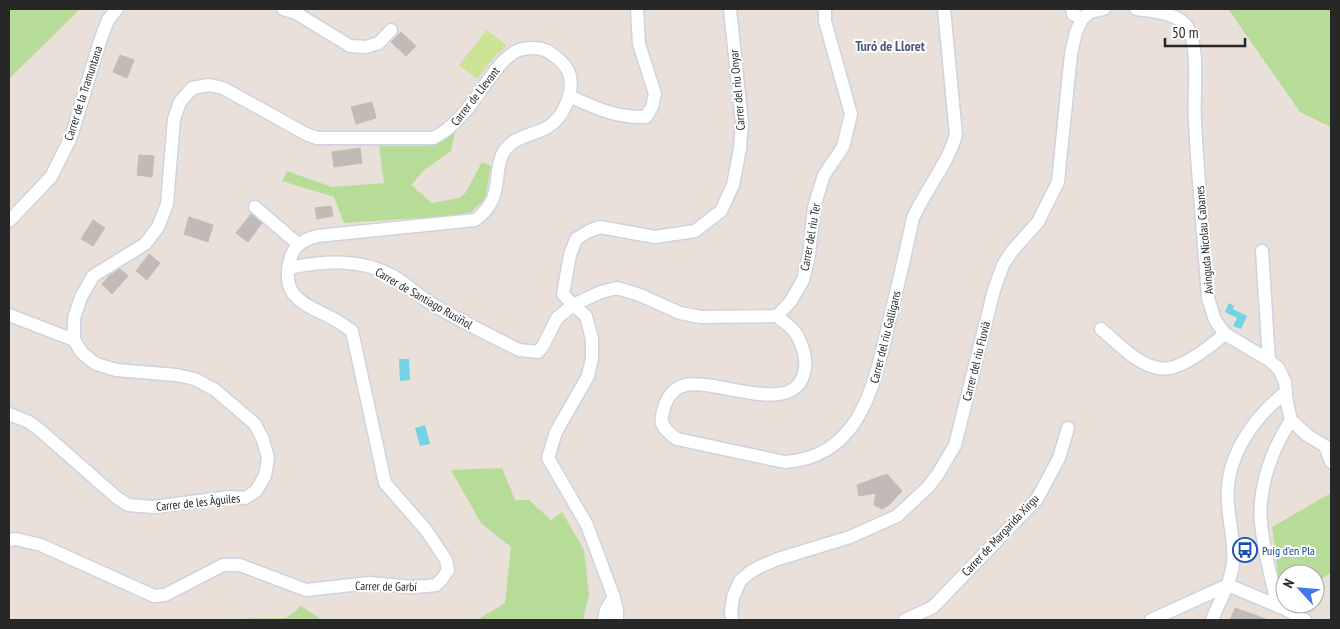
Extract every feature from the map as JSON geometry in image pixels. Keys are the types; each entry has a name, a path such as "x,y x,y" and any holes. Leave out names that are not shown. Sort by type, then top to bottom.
{"street":[{"name":"Carrer de la Tramuntana","path":"9,221 51,177 71,137 100,41 108,20 116,9"},
{"path":"283,9 296,13 350,46 366,47 379,43 391,30"},
{"path":"569,96 607,113 629,118 646,117 652,108 655,94 639,44 637,9"},
{"name":"Carrer del riu Onyar","path":"573,305 563,294 570,255 576,239 600,227 655,237 695,231 721,211 733,185 740,149 742,123 730,9"},
{"name":"Carrer del riu Ter","path":"777,316 791,301 803,280 809,256 814,207 824,175 844,147 851,114 827,29 826,9"},
{"name":"Carrer del riu Galligans","path":"777,316 794,331 803,350 805,367 799,383 787,392 769,396 699,384 682,386 673,392 664,404 661,420 667,433 678,439 694,443 785,462 803,460 819,455 845,436 862,413 875,382 913,218 919,204 952,149 956,135 944,9"},
{"path":"1072,9 1074,14 1082,19 1090,12 1104,9"},
{"name":"Avinguda Nicolau Cabanes","path":"1136,9 1160,12 1181,20 1188,26 1194,44 1194,121 1208,298 1215,320 1225,334 1269,360 1279,369 1285,382 1292,420"},
{"name":"Carrer del riu Fluvià","path":"732,620 733,597 740,581 750,573 778,559 850,537 897,516 928,487 938,474 954,445 994,290 1003,265 1012,251 1038,222 1058,182 1072,54 1076,32 1082,19"},
{"name":"Carrer de Llevant","path":"74,340 74,318 81,297 93,276 145,244 158,228 167,204 174,119 180,102 192,88 209,85 223,88 306,134 317,138 433,138 445,132 456,123 503,60 520,50 534,48 547,50 562,62 569,74 570,91 558,119 548,127 516,139 503,153 492,204 476,220 317,236 303,240 298,244"},
{"path":"255,207 298,244 292,250 288,268"},
{"path":"1262,251 1269,360"},
{"name":"Carrer de Santiago Rusiñol","path":"288,268 309,264 356,263 376,268 394,277 438,308 519,350 528,352 538,352 544,346 557,318 573,305"},
{"name":"Carrer de Garbí","path":"9,540 16,539 41,545 154,596 165,595 223,565 240,565 306,590 370,583 436,585 448,570 446,560 415,516 385,483 352,331 334,319 309,308 295,297 289,285 288,268"},
{"path":"617,620 614,597 587,525 548,458 556,432 588,376 592,358 592,339 586,316 573,305 601,292 617,288 680,313 701,317 777,316"},
{"path":"9,315 74,340"},
{"path":"1101,329 1129,353 1147,364 1160,369 1177,366 1210,347 1225,334"},
{"name":"Carrer de les Àguiles","path":"9,414 28,422 41,431 116,497 128,505 153,507 229,498 245,498 256,491 265,476 268,458 263,440 255,424 222,396 195,379 176,375 116,370 96,364 82,353 74,340"},
{"path":"1212,620 1231,576 1234,554 1227,490 1232,468 1246,433 1268,406 1286,392"},
{"path":"1275,596 1261,522 1262,500 1275,448 1292,420 1307,435 1325,446 1331,462"},
{"name":"Carrer de Margarida Xirgu","path":"905,620 932,607 1037,499 1059,458 1068,428"},
{"path":"1151,620 1228,585 1275,605"},
{"path":"604,620 606,610 614,597"},
{"path":"1293,614 1305,620"}],"green space":[{"path":"9,9 80,9 9,79"},
{"path":"1228,9 1331,9 1331,127 1300,112"},
{"path":"487,30 507,46 495,56 477,79 459,65"},
{"path":"455,132 451,151 424,170 411,185 432,203 459,198 465,193 482,162 491,166 485,199 471,212 449,216 344,223 334,197 282,181 287,171 332,187 384,183 379,146 427,146"},
{"path":"502,468 515,500 529,500 551,520 562,512 584,550 589,595 583,620 477,620 505,603 511,547 481,523 451,470"},
{"path":"1331,493 1331,572 1325,576 1325,564 1277,564 1272,527"},
{"path":"301,606 322,620 229,619 286,618"}],"water":[{"path":"1229,303 1234,306 1233,309 1247,316 1241,329 1233,326 1237,318 1225,312"},
{"path":"399,359 409,359 410,380 400,381"},
{"path":"425,425 430,444 420,446 415,428"}],"building":[{"path":"401,32 416,46 406,56 391,42"},
{"path":"120,55 134,60 127,78 113,72"},
{"path":"372,102 376,118 356,124 351,107"},
{"path":"360,148 362,163 334,167 332,152"},
{"path":"139,155 154,156 152,177 137,175"},
{"path":"331,206 333,216 317,219 315,208"},
{"path":"251,214 262,223 248,242 236,233"},
{"path":"189,217 213,225 208,242 184,234"},
{"path":"93,220 105,228 93,246 81,239"},
{"path":"149,254 160,263 147,280 136,271"},
{"path":"120,269 128,276 112,294 102,284 109,276"},
{"path":"887,474 902,491 889,505 882,509 874,505 876,493 859,496 857,485"},
{"path":"1235,608 1266,619 1266,620 1230,620"}],"place":[{"name":"Puig d'en Pla","path":"1245,550"}],"district":[{"name":"Turó de Lloret","path":"890,46"}]}
